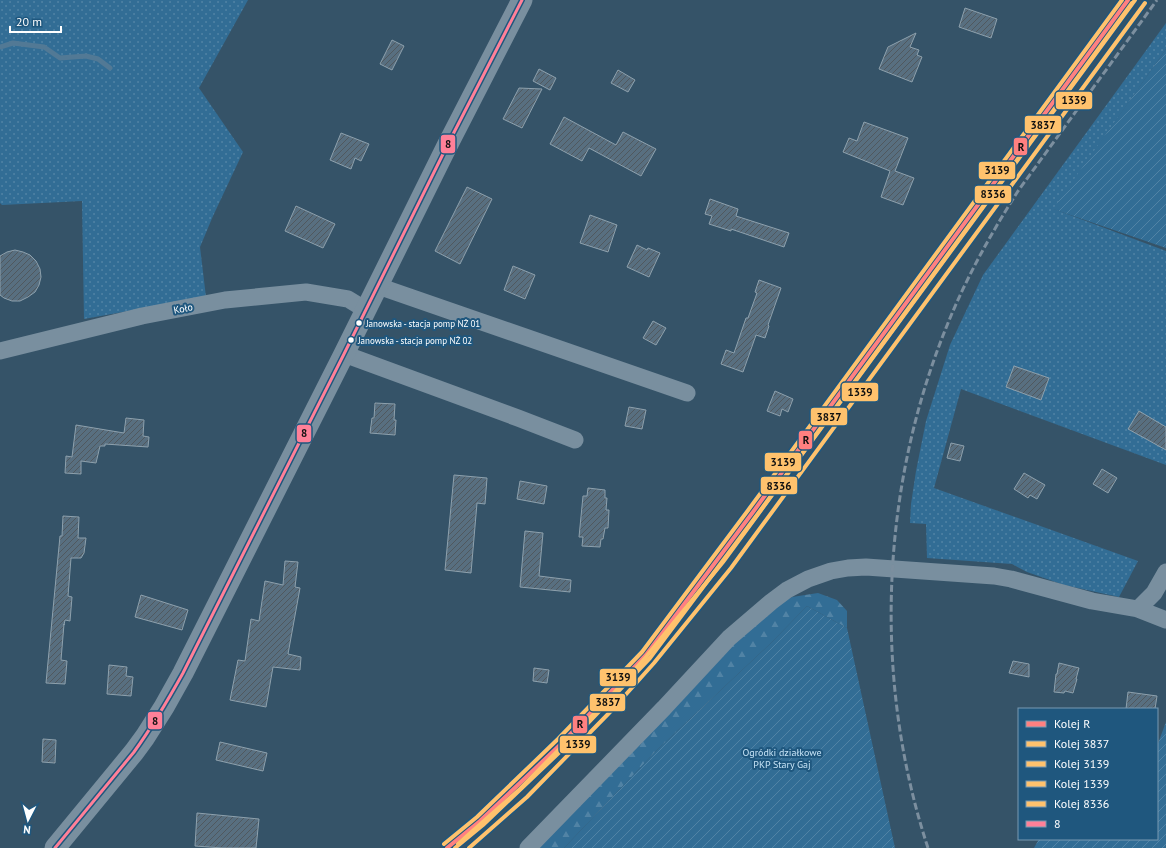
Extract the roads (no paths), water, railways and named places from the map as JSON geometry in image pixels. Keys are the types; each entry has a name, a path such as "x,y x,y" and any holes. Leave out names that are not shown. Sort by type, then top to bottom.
{"street":[{"path":"56,848 134,752 156,722 183,673 522,0"},
{"path":"378,286 688,393"},
{"name":"Koło","path":"0,351 142,316 225,300 306,292 348,299 366,310"},
{"path":"344,354 575,440"},
{"path":"528,848 664,708 729,638 771,602 788,590 808,579 848,568 866,567 994,576 1028,582 1092,601 1138,609 1166,620"},
{"path":"1138,609 1154,593 1166,572"}],"waterway":[{"path":"0,47 13,43 44,47 60,58 86,56 98,59 110,68"}],"railway":[{"path":"928,848 910,784 898,719 892,653 892,586 897,520 908,455 924,390 953,310 998,224 1018,191 1157,0"}],"rail line":[{"name":"3139","path":"444,844 477,817 558,739 642,652 749,509 1122,0"},
{"name":"R","path":"447,848 480,821 562,743 646,655 753,512 1128,0"},
{"name":"8336","path":"458,844 520,789 604,704 646,657 723,562 1135,0"},
{"name":"3837","path":"455,848 483,825 565,747 650,658 757,515 1132,3"},
{"name":"1339","path":"469,848 527,797 612,710 654,663 731,568 1145,3"}],"place":[{"name":"Janowska - stacja pomp NŻ 01","path":"359,323"},
{"name":"Janowska - stacja pomp NŻ 02","path":"351,340"}],"park label":[{"name":"Ogródki działkowe PKP Stary Gaj","path":"782,758"}]}
